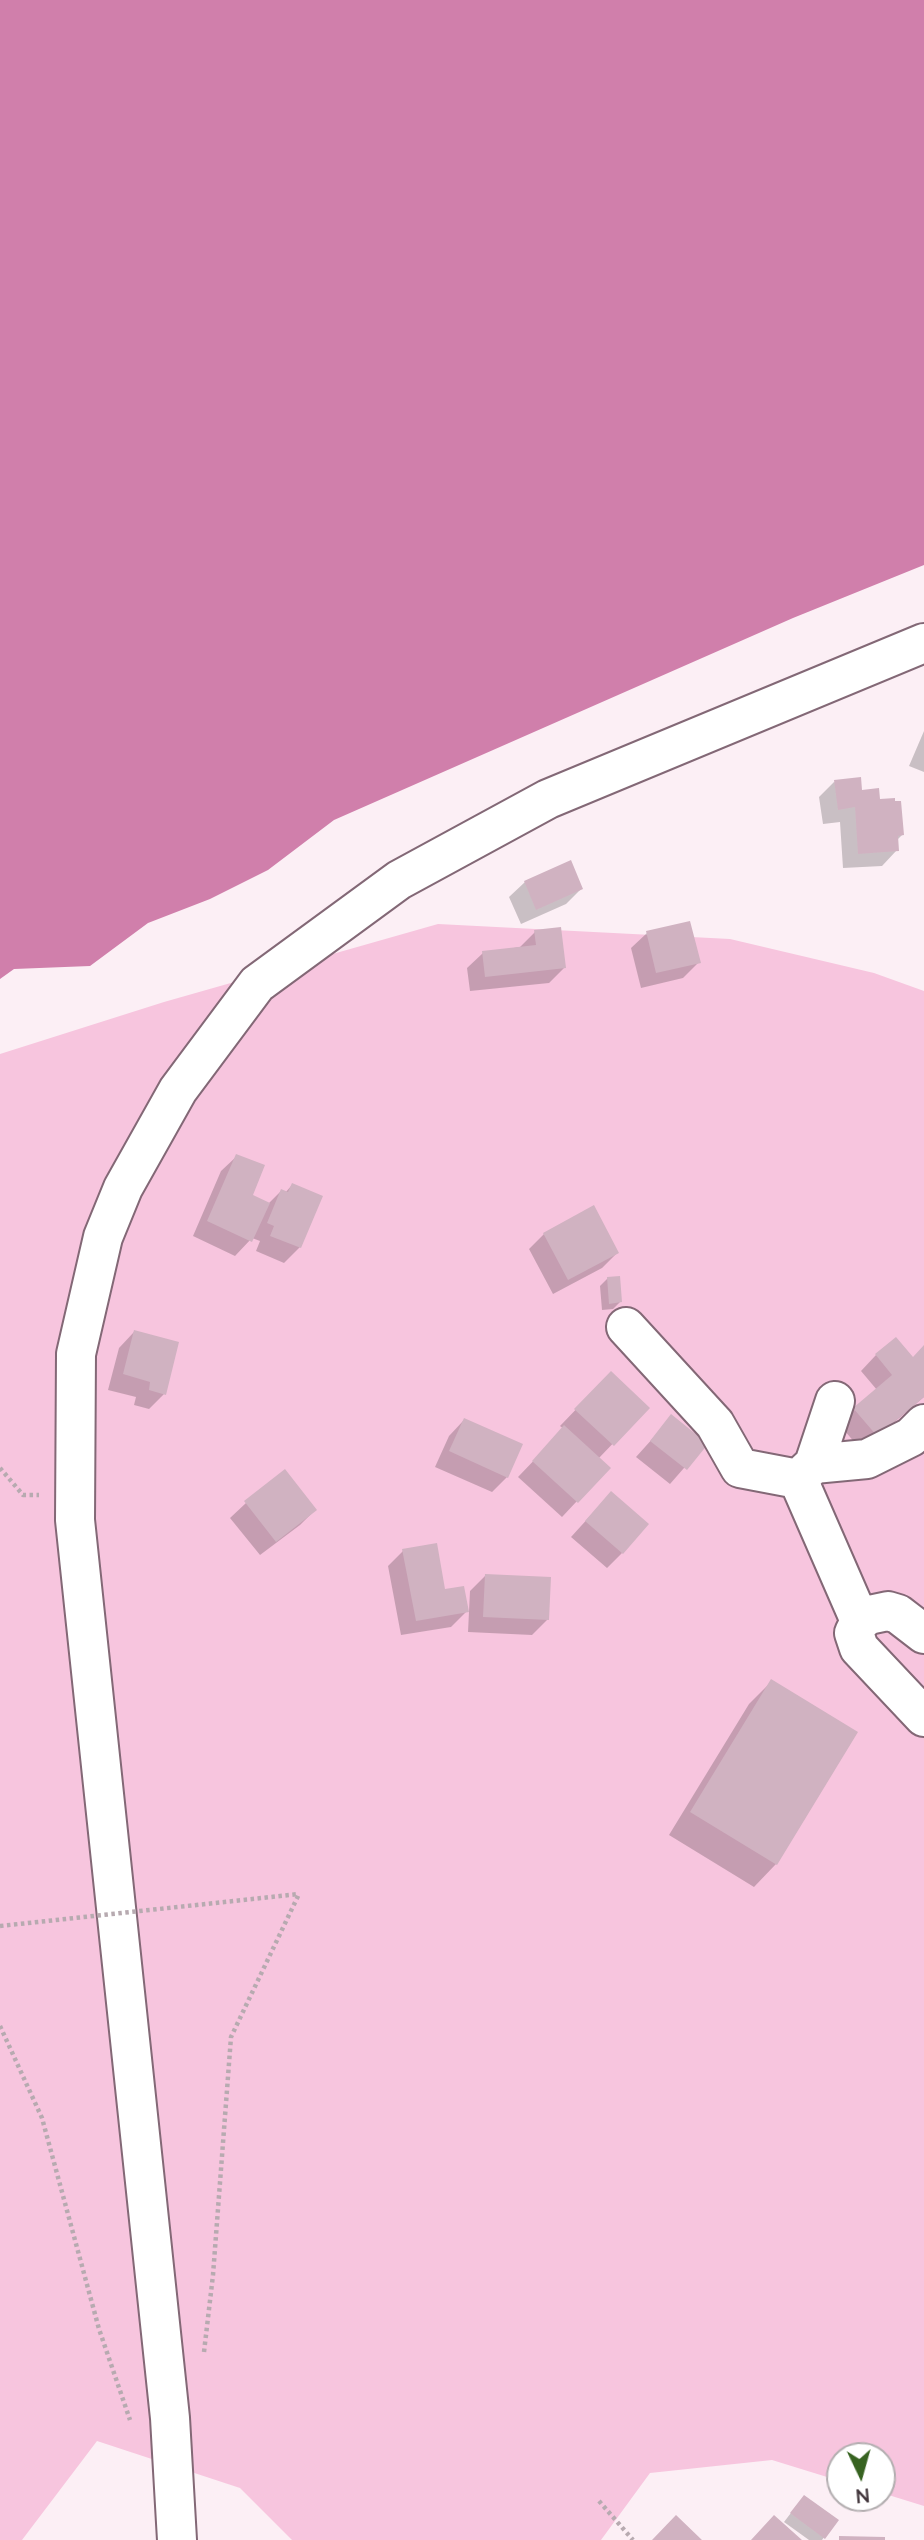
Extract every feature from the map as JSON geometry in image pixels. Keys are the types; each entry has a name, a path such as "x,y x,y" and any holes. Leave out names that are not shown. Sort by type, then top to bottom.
{"street":[{"path":"177,2540 170,2418 75,1520 76,1354 103,1237 122,1188 178,1090 257,984 399,880 548,799 922,646"},
{"path":"626,1327 715,1424 740,1468 806,1471 867,1459 911,1437 924,1424"},
{"path":"835,1401 806,1471 860,1621"},
{"path":"924,1634 898,1614 888,1611 879,1611 860,1621 854,1633 859,1648 924,1717"}],"path":[{"path":"0,1468 23,1495 75,1495"},
{"path":"0,1926 299,1895 231,2037 213,2275 203,2354"},
{"path":"0,2026 42,2118 99,2329 130,2422"},
{"path":"599,2501 633,2540"}],"shaded area":[{"path":"0,0 924,0 924,565 793,618 334,820 268,870 210,899 148,923 90,966 14,969 0,979"},
{"path":"438,924 730,939 874,973 924,991 924,2506 896,2497 896,2442 826,2442 826,2477 772,2460 650,2473 601,2540 292,2540 240,2488 97,2441 22,2540 0,2540 0,1054 164,1002"}],"building":[{"path":"861,777 862,790 879,788 880,799 895,798 895,801 901,801 904,835 898,836 899,851 858,854 855,807 838,810 834,780"},
{"path":"571,860 583,889 536,910 524,881"},
{"path":"690,921 701,963 656,973 646,931"},
{"path":"561,927 566,968 485,977 482,951 536,945 534,930"},
{"path":"236,1154 265,1165 253,1195 270,1203 252,1242 207,1221"},
{"path":"292,1183 323,1196 301,1248 270,1236 274,1226 267,1223 281,1189 288,1192"},
{"path":"594,1205 619,1253 568,1280 543,1233"},
{"path":"620,1276 622,1302 609,1304 607,1277"},
{"path":"134,1330 179,1342 166,1395 149,1390 150,1382 123,1374"},
{"path":"896,1337 913,1357 924,1345 924,1397 877,1436 853,1408 892,1375 875,1354"},
{"path":"611,1371 650,1408 614,1446 574,1409"},
{"path":"671,1414 708,1444 687,1470 650,1441"},
{"path":"464,1418 523,1444 508,1478 449,1451"},
{"path":"564,1425 611,1468 578,1503 532,1461"},
{"path":"285,1469 317,1510 276,1542 244,1501"},
{"path":"611,1491 649,1524 623,1554 585,1521"},
{"path":"437,1543 445,1589 464,1586 469,1612 416,1621 402,1549"},
{"path":"485,1574 551,1577 549,1620 483,1617"},
{"path":"771,1679 858,1732 777,1865 690,1812"},
{"path":"804,2495 839,2520 825,2539 790,2513"},
{"path":"676,2515 702,2540 652,2540"},
{"path":"774,2515 802,2540 751,2540"},
{"path":"839,2536 885,2537 885,2540 839,2540"}]}
